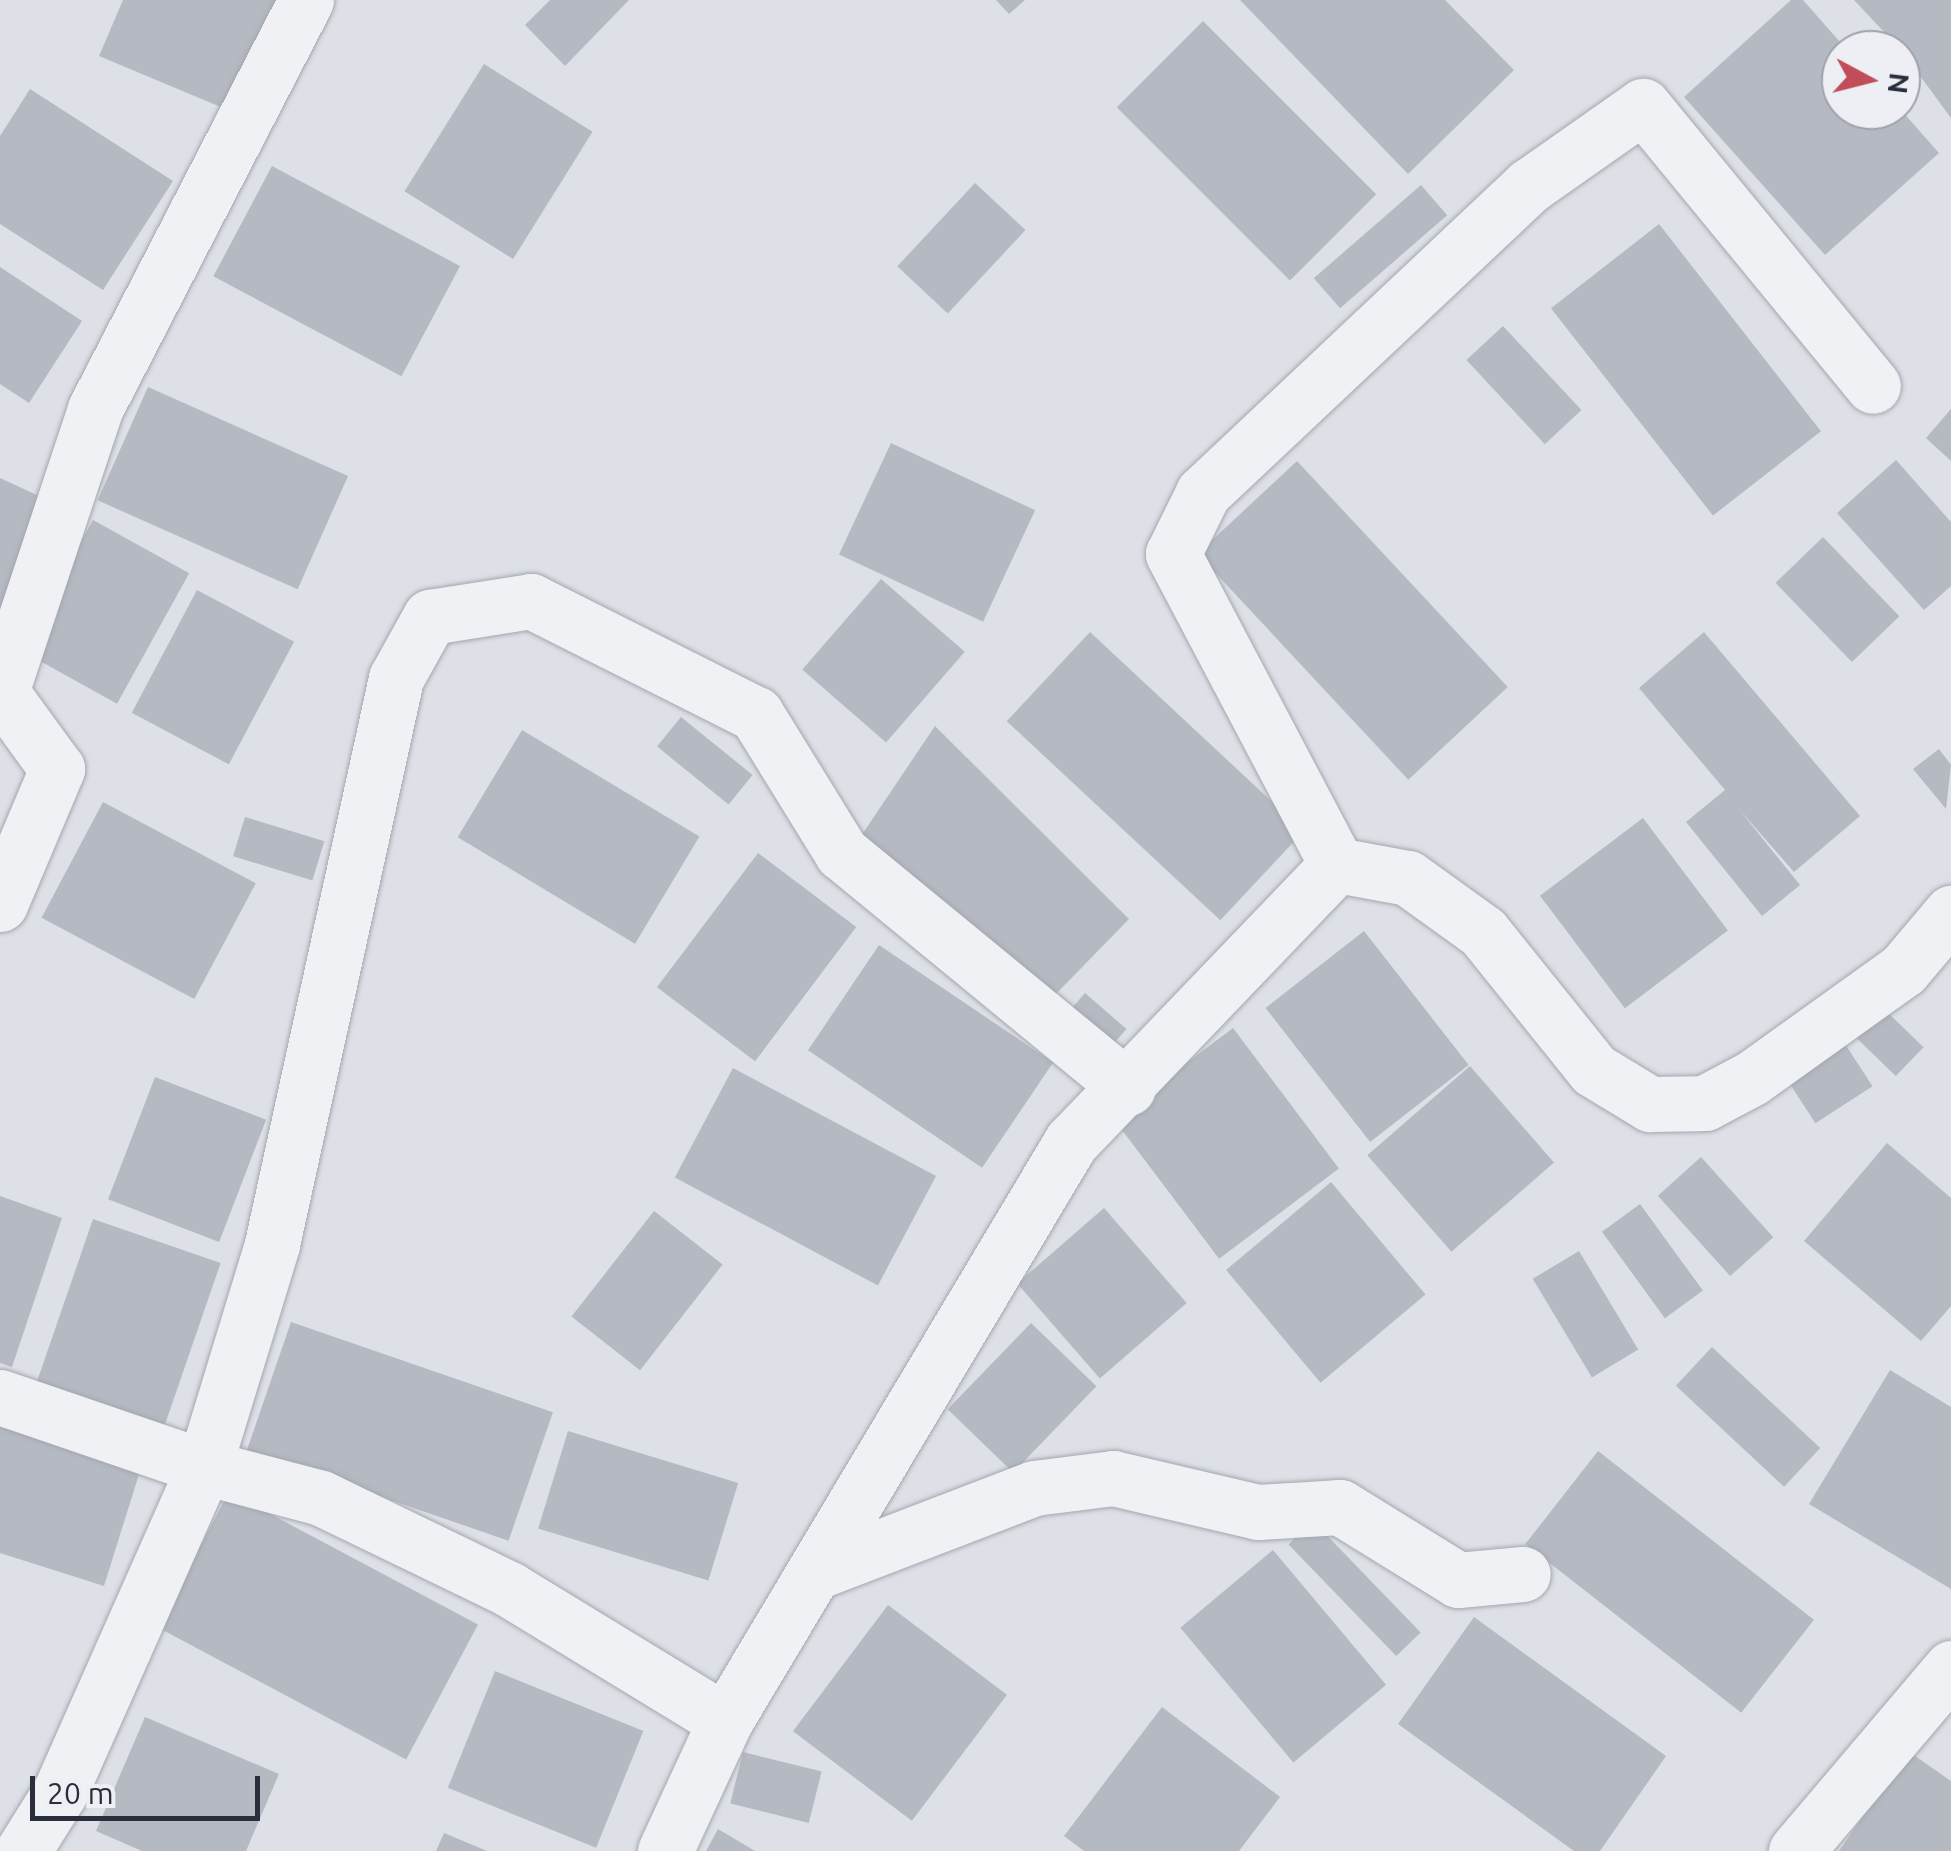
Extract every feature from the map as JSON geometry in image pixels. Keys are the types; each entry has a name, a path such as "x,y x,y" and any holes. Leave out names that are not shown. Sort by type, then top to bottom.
{"street":[{"path":"0,904 57,770 0,692 95,408 306,0"},
{"path":"1338,865 1173,554 1203,494 1529,186 1643,106 1873,386"},
{"path":"23,1851 60,1792 204,1467 272,1244 396,678 430,616 531,601 756,714 842,853 1128,1088"},
{"path":"1338,865 1408,878 1484,932 1594,1070 1650,1104 1705,1103 1752,1078 1903,970 1951,914"},
{"path":"665,1851 725,1721 1071,1142 1128,1088 1338,865"},
{"path":"0,1397 204,1467 321,1498 492,1581 725,1721"},
{"path":"818,1571 1034,1488 1113,1478 1258,1512 1340,1507 1458,1580 1523,1574"},
{"path":"1796,1851 1951,1668"}],"building":[{"path":"123,0 282,0 235,113 99,56"},
{"path":"550,0 629,0 565,66 525,25"},
{"path":"996,0 1025,0 1009,14"},
{"path":"1240,0 1445,0 1514,70 1408,174"},
{"path":"1791,0 1803,0 1829,30 1821,30 1821,130 1919,130 1939,153 1825,255 1684,97"},
{"path":"1854,0 1951,0 1951,118 1921,77 1921,30 1882,30"},
{"path":"1203,21 1376,194 1290,281 1117,107"},
{"path":"484,64 593,132 513,259 405,191"},
{"path":"30,89 173,181 103,290 0,224 0,136"},
{"path":"272,166 460,266 401,376 213,276"},
{"path":"975,183 1025,230 948,313 897,266"},
{"path":"1421,185 1447,215 1340,308 1314,278"},
{"path":"1659,224 1821,431 1713,516 1551,308"},
{"path":"0,267 82,321 29,403 0,384"},
{"path":"1503,326 1581,410 1545,444 1466,360"},
{"path":"148,387 348,476 298,589 98,500"},
{"path":"1951,409 1951,461 1926,438"},
{"path":"891,443 1035,510 983,622 839,554"},
{"path":"1896,460 1951,522 1951,586 1924,610 1837,513"},
{"path":"1297,461 1508,687 1408,780 1198,554"},
{"path":"0,478 52,502 0,616"},
{"path":"93,520 189,573 117,704 21,650"},
{"path":"1823,537 1899,616 1852,662 1776,583"},
{"path":"881,579 965,652 886,742 802,670"},
{"path":"197,590 294,642 229,764 132,713"},
{"path":"1090,632 1304,831 1220,920 1007,721"},
{"path":"1704,632 1860,816 1794,872 1738,808 1800,885 1762,916 1686,822 1725,790 1639,688"},
{"path":"681,717 752,775 729,804 657,747"},
{"path":"935,726 1129,919 1054,996 857,842"},
{"path":"522,730 699,837 635,944 458,837"},
{"path":"1939,749 1951,765 1946,809 1913,769"},
{"path":"103,802 256,883 194,999 41,918"},
{"path":"245,817 324,841 312,880 233,856"},
{"path":"1643,818 1728,931 1625,1008 1540,896"},
{"path":"758,853 856,927 755,1061 657,987"},
{"path":"1364,931 1469,1065 1370,1142 1265,1008"},
{"path":"879,945 1053,1062 982,1168 808,1050"},
{"path":"1085,993 1127,1029 1101,1059 1059,1022"},
{"path":"1884,1009 1924,1047 1896,1076 1856,1038"},
{"path":"1233,1028 1339,1169 1219,1259 1113,1118"},
{"path":"1836,1030 1872,1086 1815,1123 1779,1067"},
{"path":"1470,1066 1554,1163 1451,1252 1367,1155"},
{"path":"733,1068 936,1176 878,1285 675,1177"},
{"path":"155,1077 266,1120 219,1242 108,1199"},
{"path":"1887,1143 1951,1198 1951,1306 1921,1341 1804,1241"},
{"path":"1701,1157 1773,1237 1730,1276 1658,1196"},
{"path":"1331,1182 1425,1295 1321,1383 1226,1270"},
{"path":"0,1196 62,1218 12,1367 0,1363"},
{"path":"1640,1204 1703,1291 1665,1318 1602,1232"},
{"path":"1104,1208 1187,1303 1100,1379 1017,1283"},
{"path":"654,1211 723,1265 640,1370 572,1317"},
{"path":"93,1219 221,1263 160,1439 32,1395"},
{"path":"1579,1251 1638,1350 1592,1377 1533,1279"},
{"path":"291,1322 553,1412 509,1541 247,1451"},
{"path":"1031,1323 1096,1386 1013,1473 948,1409"},
{"path":"1712,1347 1820,1448 1784,1487 1676,1386"},
{"path":"1890,1370 1951,1407 1951,1589 1809,1504"},
{"path":"0,1427 140,1471 104,1586 0,1553"},
{"path":"568,1431 738,1483 708,1581 538,1529"},
{"path":"1598,1451 1814,1620 1741,1713 1525,1544"},
{"path":"229,1492 478,1624 406,1759 157,1627"},
{"path":"1313,1521 1421,1632 1396,1656 1289,1545"},
{"path":"1273,1550 1386,1685 1293,1763 1180,1628"},
{"path":"888,1605 1007,1695 912,1821 793,1731"},
{"path":"1474,1617 1666,1756 1600,1851 1574,1851 1398,1724"},
{"path":"495,1671 643,1731 596,1848 448,1788"},
{"path":"1162,1707 1280,1797 1239,1851 1084,1851 1064,1836"},
{"path":"145,1717 279,1774 246,1851 142,1851 96,1831"},
{"path":"1908,1751 1951,1781 1951,1851 1839,1851"},
{"path":"743,1752 822,1772 809,1823 730,1803"},
{"path":"718,1829 755,1851 706,1851"},
{"path":"444,1833 487,1851 436,1851"}]}
